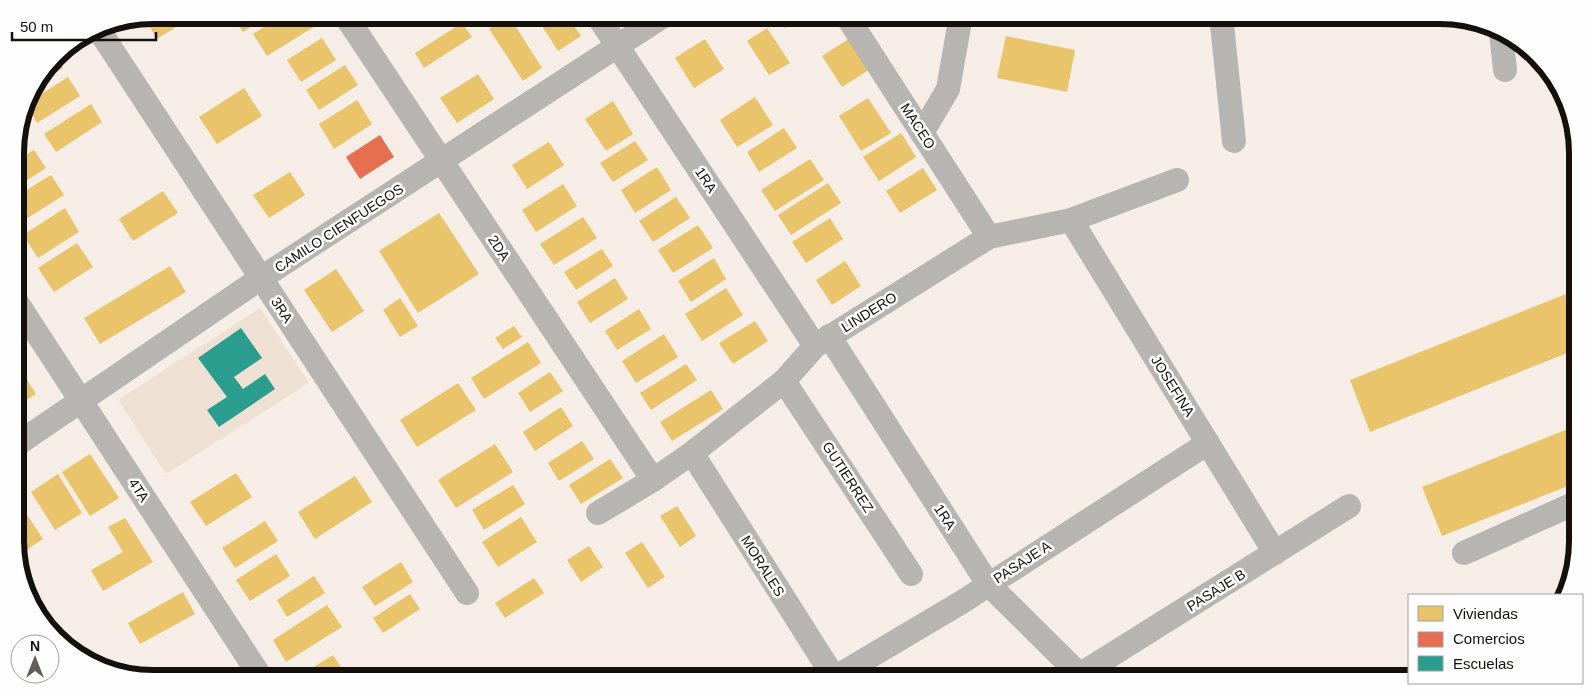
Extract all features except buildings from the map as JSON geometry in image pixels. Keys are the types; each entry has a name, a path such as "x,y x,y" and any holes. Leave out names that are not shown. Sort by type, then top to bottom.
{"street":[{"name":"2DA","path":"351,24 653,480"},
{"name":"1RA","path":"603,24 988,584 1077,670"},
{"name":"CAMILO CIENFUEGOS","path":"24,440 262,278 652,24"},
{"name":"MACEO","path":"852,24 990,237"},
{"path":"922,133 948,89 960,24"},
{"path":"1222,24 1234,141"},
{"name":"3RA","path":"102,35 467,592"},
{"path":"1502,40 1506,70"},
{"name":"LINDERO","path":"598,513 653,480 692,453 784,381 822,341 990,237 1071,220 1177,180"},
{"name":"JOSEFINA","path":"1071,220 1275,553"},
{"name":"4TA","path":"24,313 256,670"},
{"name":"GUTIERREZ","path":"784,381 911,574"},
{"name":"PASAJE A","path":"847,670 962,602 1208,443"},
{"name":"MORALES","path":"692,453 829,670"},
{"name":"PASAJE B","path":"1092,670 1349,506"},
{"path":"1464,553 1569,506"}],"shaded area":[{"path":"260,308 309,383 166,474 118,400"}]}
